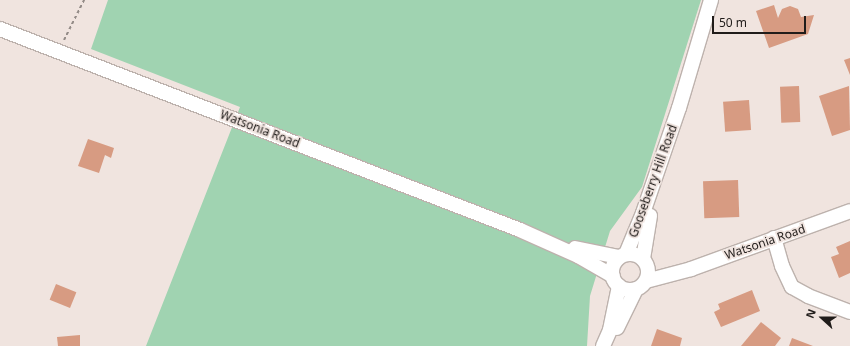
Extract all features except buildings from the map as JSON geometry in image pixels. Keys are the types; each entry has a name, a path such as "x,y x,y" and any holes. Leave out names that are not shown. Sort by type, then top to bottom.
{"street":[{"name":"Gooseberry Hill Road","path":"623,256 643,213 679,108 711,0"},
{"name":"Watsonia Road","path":"0,29 520,230 578,256 616,281"},
{"name":"Gooseberry Hill Road","path":"644,260 646,232 670,157 679,108"},
{"name":"Watsonia Road","path":"641,285 678,271 691,269 850,211"},
{"name":"Watsonia Road","path":"520,230 547,235 590,253 623,256"},
{"path":"774,238 782,266 792,287 850,312"},
{"path":"602,346 610,330 616,281 613,266 623,256 635,254 644,260 648,268 641,285 618,323 611,346"},
{"name":"Watsonia Road","path":"644,260 678,271"},
{"path":"616,281 627,290 641,285"}],"path":[{"path":"58,51 84,0"}],"green space":[{"path":"108,0 701,0 642,187 610,231 590,296 587,346 146,346 240,107 91,49"}]}
